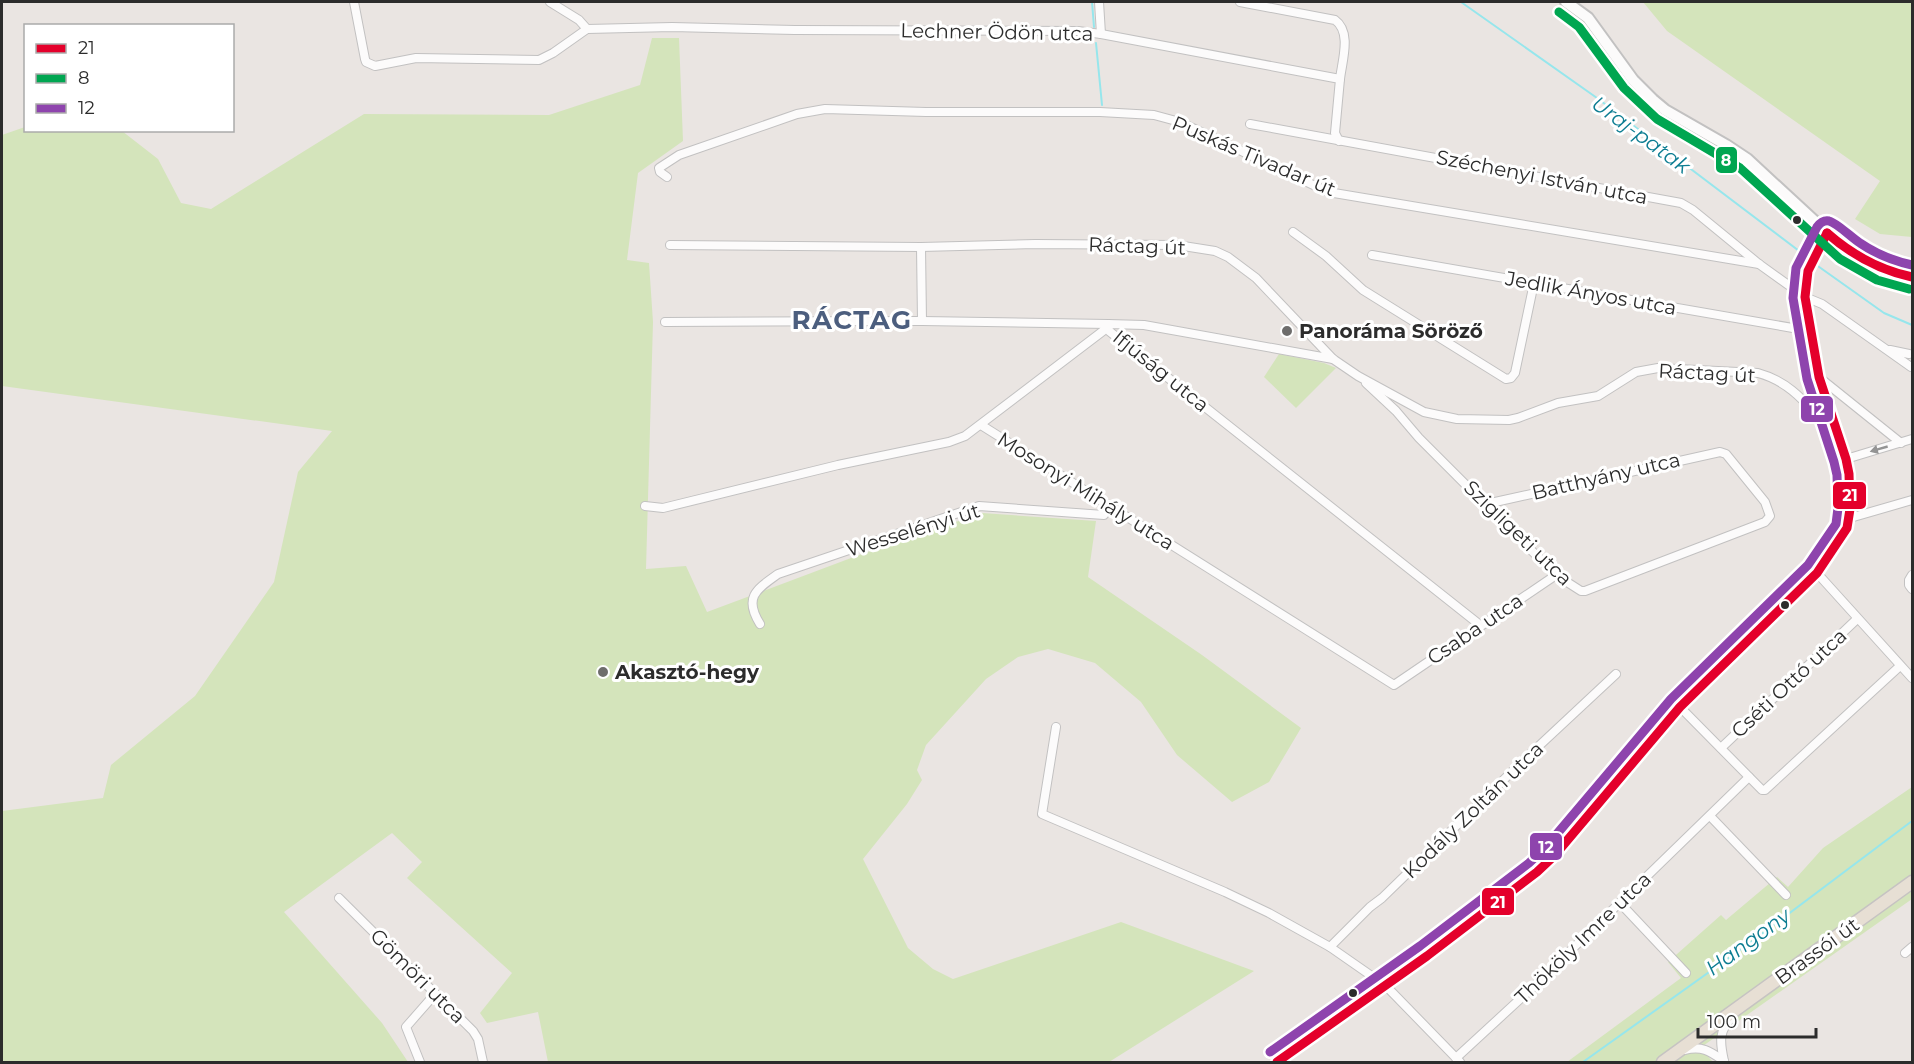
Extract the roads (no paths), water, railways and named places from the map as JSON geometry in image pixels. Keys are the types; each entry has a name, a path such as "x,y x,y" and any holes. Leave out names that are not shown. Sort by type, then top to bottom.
{"main road":[{"name":"Brassói út","path":"1663,1062 1912,882"}],"street":[{"path":"354,2 365,59 366,62 375,66 416,58 532,61 554,53 587,29 579,20 550,2"},
{"path":"1099,2 1101,34"},
{"path":"1240,2 1335,20 1340,23 1345,34 1335,133 1339,141"},
{"path":"1566,2 1588,18 1633,80 1665,110 1747,159 1848,251 1871,264 1912,277"},
{"name":"Lechner Ödön utca","path":"587,29 672,27 1078,31 1340,79"},
{"name":"Puskás Tivadar út","path":"667,177 659,168 679,155 797,114 825,109 926,112 1100,112 1154,116 1180,122 1328,192 1759,264"},
{"name":"Széchenyi István utca","path":"1250,124 1681,203 1805,297 1822,304 1911,367"},
{"path":"1293,232 1326,256 1363,290 1506,379 1511,378 1515,373 1534,283"},
{"path":"1277,1062 1386,986 1554,856 1680,707 1817,573 1840,540 1850,518 1850,488 1846,459 1819,377 1805,297 1810,266 1827,233"},
{"name":"Ráctag út","path":"670,245 921,247 1035,244 1177,245 1215,251 1235,261 1256,278 1333,359"},
{"path":"921,247 922,321"},
{"name":"Jedlik Ányos utca","path":"1372,255 1810,331"},
{"name":"Ifjúság utca","path":"665,322 922,321 1108,324 1109,331 1480,625"},
{"path":"981,425 1021,392 1103,332 1108,324 1144,325 1249,342 1333,359 1358,376"},
{"path":"1886,349 1909,354"},
{"name":"Ráctag út","path":"1358,376 1430,414 1457,419 1509,420 1558,403 1598,396 1636,372 1658,368 1758,374 1778,380 1789,387 1838,436"},
{"name":"Szigligeti utca","path":"1358,376 1396,411 1419,438 1556,575 1581,591 1765,522 1770,516 1769,512"},
{"path":"1819,377 1901,442"},
{"name":"Mosonyi Mihály utca","path":"645,506 663,508 838,465 949,442 965,436 981,425 1394,685"},
{"path":"1846,459 1912,439"},
{"name":"Batthyány utca","path":"1486,504 1713,452 1726,454 1765,502 1769,512"},
{"path":"1850,518 1912,500"},
{"name":"Wesselényi út","path":"760,624 754,614 752,604 757,589 778,574 979,506 1104,515 1109,507"},
{"path":"1817,573 1912,678"},
{"name":"Csaba utca","path":"1394,685 1556,575"},
{"path":"1912,575 1909,580 1912,589"},
{"name":"Cséti Ottó utca","path":"1721,748 1857,619"},
{"path":"1680,707 1762,790 1767,789 1900,666"},
{"name":"Kodály Zoltán utca","path":"1330,947 1616,674"},
{"path":"1056,727 1042,814 1225,892 1269,913 1330,947 1386,986 1458,1060"},
{"name":"Thököly Imre utca","path":"1458,1060 1749,777"},
{"path":"1710,816 1786,896"},
{"name":"Gömöri utca","path":"339,898 473,1031 478,1040 483,1062"},
{"path":"1620,903 1686,973"},
{"path":"1905,953 1912,947"},
{"path":"1725,1062 1720,1044 1727,1022 1762,991"},
{"path":"420,1062 406,1027 435,994"},
{"path":"1701,1036 1725,1062"},
{"path":"1676,1053 1695,1047 1708,1050 1725,1062"}],"waterway":[{"path":"1092,2 1094,27"},
{"name":"Uraj-patak","path":"1461,2 1597,98 1811,260"},
{"path":"1096,43 1102,105"},
{"name":"Uraj-patak","path":"1815,264 1884,313 1912,325"},
{"name":"Hangony","path":"1583,1062 1747,945 1912,821"}],"place":[{"name":"Panoráma Söröző","path":"1287,331"},
{"name":"Akasztó-hegy","path":"603,672"}],"district":[{"name":"RÁCTAG","path":"852,320"}]}
